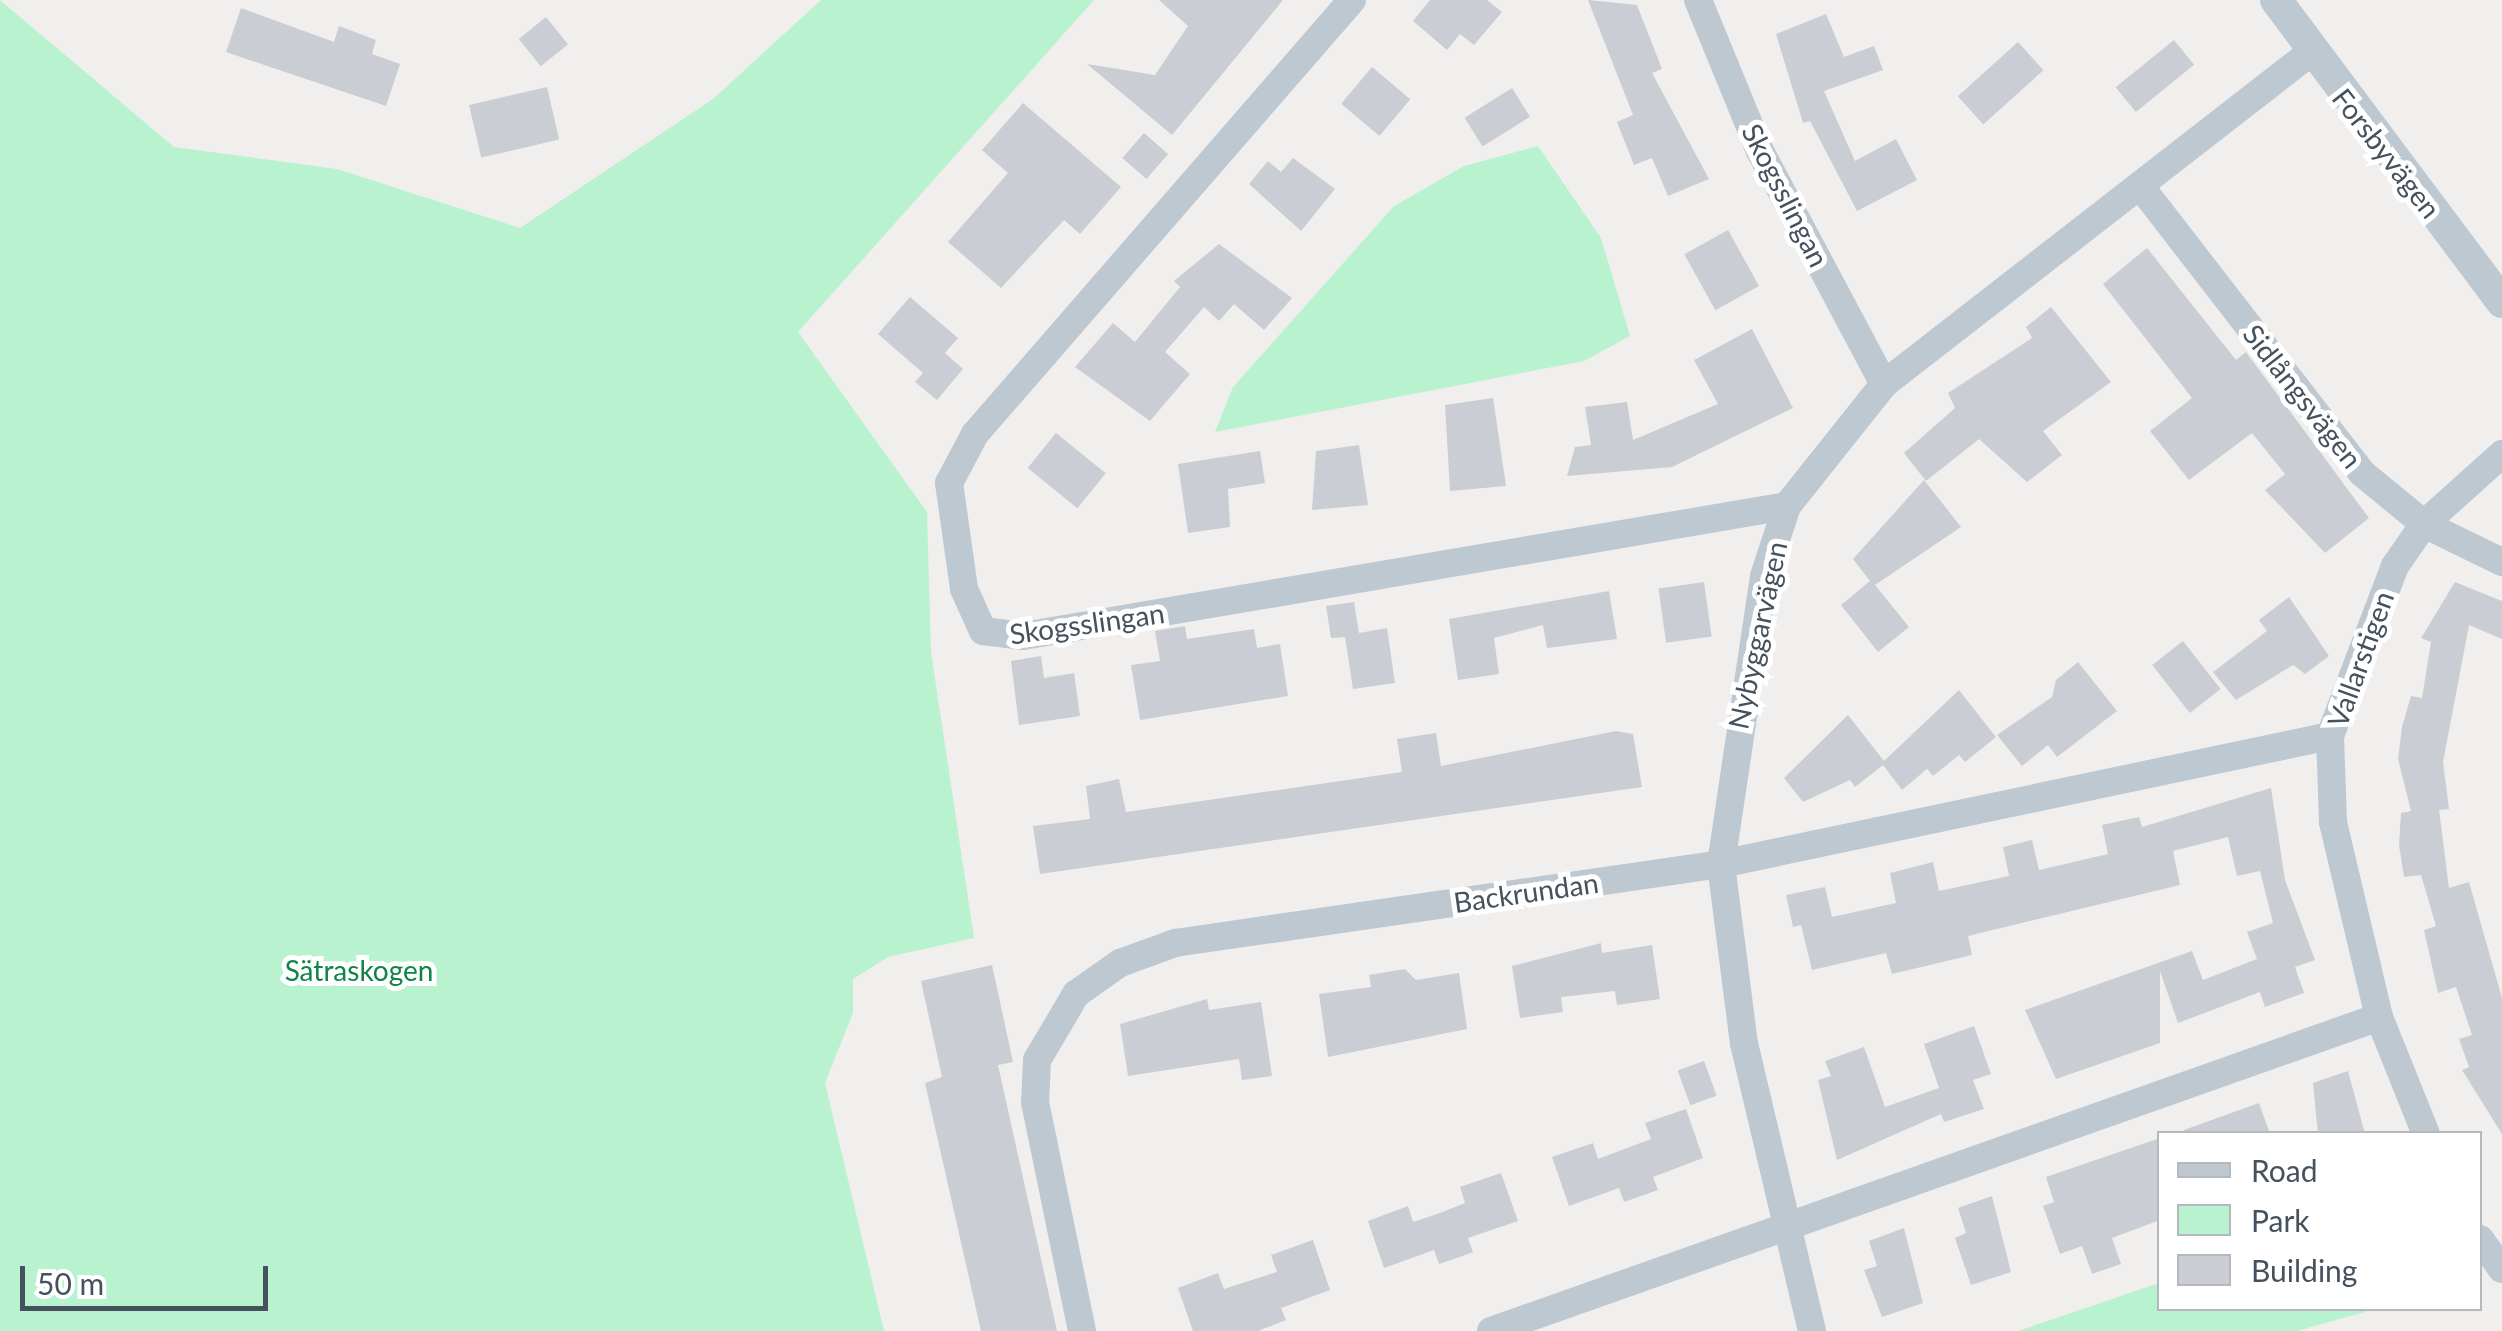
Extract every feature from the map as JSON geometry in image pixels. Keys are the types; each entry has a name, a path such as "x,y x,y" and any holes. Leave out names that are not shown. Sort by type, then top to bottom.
{"street":[{"name":"Skogsslingan","path":"1352,0 974,434 949,483 964,588 983,631 1023,636 1787,506"},
{"name":"Skogsslingan","path":"1698,0 1760,150 1884,384"},
{"name":"Forsbyvägen","path":"2276,0 2310,53 2502,302"},
{"name":"Nybyggarvägen","path":"1812,1331 1783,1224 1744,1044 1722,864 1764,576 1787,506 1884,384 2310,53"},
{"name":"Sidlångsvägen","path":"2142,186 2362,473 2424,524 2502,562"},
{"name":"Vallarstigen","path":"2425,1131 2379,1017 2333,822 2330,736 2395,566 2424,524 2502,454"},
{"name":"Backrundan","path":"1082,1331 1034,1103 1037,1060 1076,994 1120,963 1175,943 1722,864 2330,736"},
{"path":"1491,1331 1783,1224 2379,1017"},
{"path":"2482,1242 2502,1269"}],"green space":[{"name":"Sätraskogen","path":"0,0 174,147 337,169 520,228 713,99 821,0 1094,0 798,332 927,512 931,652 974,938 888,957 853,979 853,1013 825,1083 884,1331 0,1331"},
{"path":"1538,146 1601,238 1630,336 1584,361 1215,432 1233,387 1394,206 1464,166"},
{"path":"2157,1284 2157,1311 2368,1311 2297,1331 2018,1331"}],"building":[{"path":"1159,0 1283,0 1172,135 1087,64 1155,75 1188,26"},
{"path":"1430,0 1487,0 1502,12 1474,45 1460,34 1447,50 1413,21"},
{"path":"1588,0 1637,5 1662,69 1652,73 1709,179 1668,196 1652,158 1634,165 1617,122 1633,115"},
{"path":"241,8 334,42 339,26 376,40 372,54 400,64 386,106 226,52"},
{"path":"1826,14 1844,57 1874,46 1883,70 1824,91 1855,161 1896,139 1917,180 1857,211 1810,121 1803,123 1776,34"},
{"path":"546,17 568,44 541,66 519,39"},
{"path":"2174,40 2194,65 2136,112 2116,87"},
{"path":"2018,42 2043,70 1983,124 1958,96"},
{"path":"1372,67 1410,99 1379,136 1341,104"},
{"path":"547,87 559,140 481,158 469,105"},
{"path":"1512,88 1530,117 1483,147 1465,118"},
{"path":"1023,103 1121,187 1080,234 1064,220 1001,288 948,242 1008,173 982,150"},
{"path":"1144,133 1168,154 1147,179 1122,158"},
{"path":"1293,158 1335,189 1301,231 1249,184 1268,161 1281,172"},
{"path":"1728,230 1759,286 1715,310 1684,254"},
{"path":"1219,244 1292,298 1264,330 1234,304 1219,321 1204,307 1165,352 1190,374 1150,421 1075,367 1113,323 1135,342 1180,287 1174,281"},
{"path":"2147,248 2236,360 2246,352 2369,518 2325,553 2265,490 2285,474 2252,433 2189,480 2150,431 2192,398 2103,284"},
{"path":"910,297 958,338 945,353 963,369 937,400 915,382 923,373 878,334"},
{"path":"2051,307 2111,382 2043,431 2062,455 2027,482 1979,439 1926,481 1904,453 1955,408 1948,393 2032,338 2026,327"},
{"path":"1752,329 1793,408 1672,467 1567,476 1575,447 1591,445 1585,407 1627,402 1633,440 1718,404 1694,360"},
{"path":"1493,398 1506,486 1450,491 1445,405"},
{"path":"1056,433 1106,473 1077,508 1028,468"},
{"path":"1359,445 1368,505 1312,510 1316,451"},
{"path":"1260,451 1265,483 1228,489 1230,527 1188,533 1178,464"},
{"path":"1924,480 1961,527 1875,585 1909,627 1878,652 1841,605 1870,581 1853,559"},
{"path":"1704,582 1712,636 1666,643 1658,588"},
{"path":"2455,582 2502,601 2502,639 2469,625 2443,762 2449,809 2439,810 2449,888 2469,882 2502,998 2502,1134 2462,1070 2469,1067 2459,1039 2472,1035 2456,987 2438,993 2424,930 2436,926 2421,875 2404,877 2399,845 2401,813 2411,811 2398,759 2402,727 2411,696 2422,698 2431,642 2421,638"},
{"path":"1609,591 1617,639 1547,648 1543,625 1494,638 1499,674 1458,680 1449,619"},
{"path":"2289,597 2329,656 2305,674 2293,665 2236,700 2213,672 2267,631 2259,620"},
{"path":"1354,602 1359,633 1387,628 1395,683 1353,689 1345,637 1331,638 1326,606"},
{"path":"1185,626 1187,639 1254,629 1257,648 1280,644 1288,696 1140,720 1131,665 1160,661 1155,631"},
{"path":"2183,641 2221,689 2190,713 2152,665"},
{"path":"1041,656 1044,678 1074,673 1080,716 1019,725 1011,661"},
{"path":"2078,662 2117,711 2057,757 2048,745 2022,766 1997,735 2052,697 2056,680"},
{"path":"1959,690 1996,737 1965,762 1959,755 1933,776 1927,769 1902,790 1883,765 1855,787 1850,780 1803,802 1784,778 1848,715 1884,761"},
{"path":"1616,731 1633,734 1642,787 1040,874 1033,826 1090,819 1086,786 1119,779 1126,812 1402,772 1397,739 1436,733 1441,766"},
{"path":"2271,788 2285,880 2315,960 2295,967 2304,993 2265,1007 2260,992 2178,1023 2160,971 2160,1043 2056,1079 2025,1010 2192,951 2203,980 2257,959 2247,932 2273,923 2260,871 2237,876 2228,837 2173,851 2180,885 1968,936 1972,955 1892,974 1886,953 1812,970 1801,925 1793,927 1786,895 1825,887 1832,917 1896,903 1890,873 1933,862 1939,891 2009,876 2003,847 2032,840 2039,870 2108,854 2102,825 2139,817 2142,827"},
{"path":"1601,943 1602,953 1652,945 1660,999 1617,1005 1615,991 1561,997 1563,1012 1520,1018 1512,966"},
{"path":"992,965 1013,1062 998,1065 1057,1331 981,1331 925,1083 942,1077 921,981"},
{"path":"1405,969 1416,980 1459,973 1467,1029 1328,1057 1319,994 1371,987 1369,975"},
{"path":"1207,999 1209,1010 1261,1002 1272,1076 1242,1080 1239,1059 1128,1076 1120,1024"},
{"path":"1974,1026 1991,1074 1973,1080 1984,1109 1944,1122 1941,1114 1837,1160 1818,1080 1831,1076 1825,1061 1864,1047 1885,1107 1939,1088 1924,1044"},
{"path":"1704,1061 1717,1096 1690,1105 1678,1071"},
{"path":"2348,1071 2364,1131 2318,1131 2313,1083"},
{"path":"2259,1103 2269,1131 2184,1131"},
{"path":"1686,1109 1703,1158 1653,1177 1658,1190 1624,1202 1619,1188 1569,1206 1552,1157 1593,1143 1598,1159 1651,1139 1645,1123"},
{"path":"2157,1139 2157,1221 2112,1238 2121,1264 2092,1274 2082,1246 2060,1254 2043,1206 2054,1202 2046,1177"},
{"path":"1501,1173 1518,1221 1468,1238 1473,1252 1454,1259 1439,1264 1434,1250 1384,1268 1368,1221 1408,1206 1413,1222 1440,1213 1465,1203 1460,1187"},
{"path":"1992,1196 2011,1272 1971,1285 1955,1238 1966,1233 1958,1208"},
{"path":"1904,1228 1923,1303 1882,1317 1864,1270 1877,1266 1869,1241"},
{"path":"1313,1240 1330,1290 1281,1308 1286,1320 1258,1331 1193,1331 1178,1288 1218,1273 1224,1289 1277,1272 1271,1255"}]}
